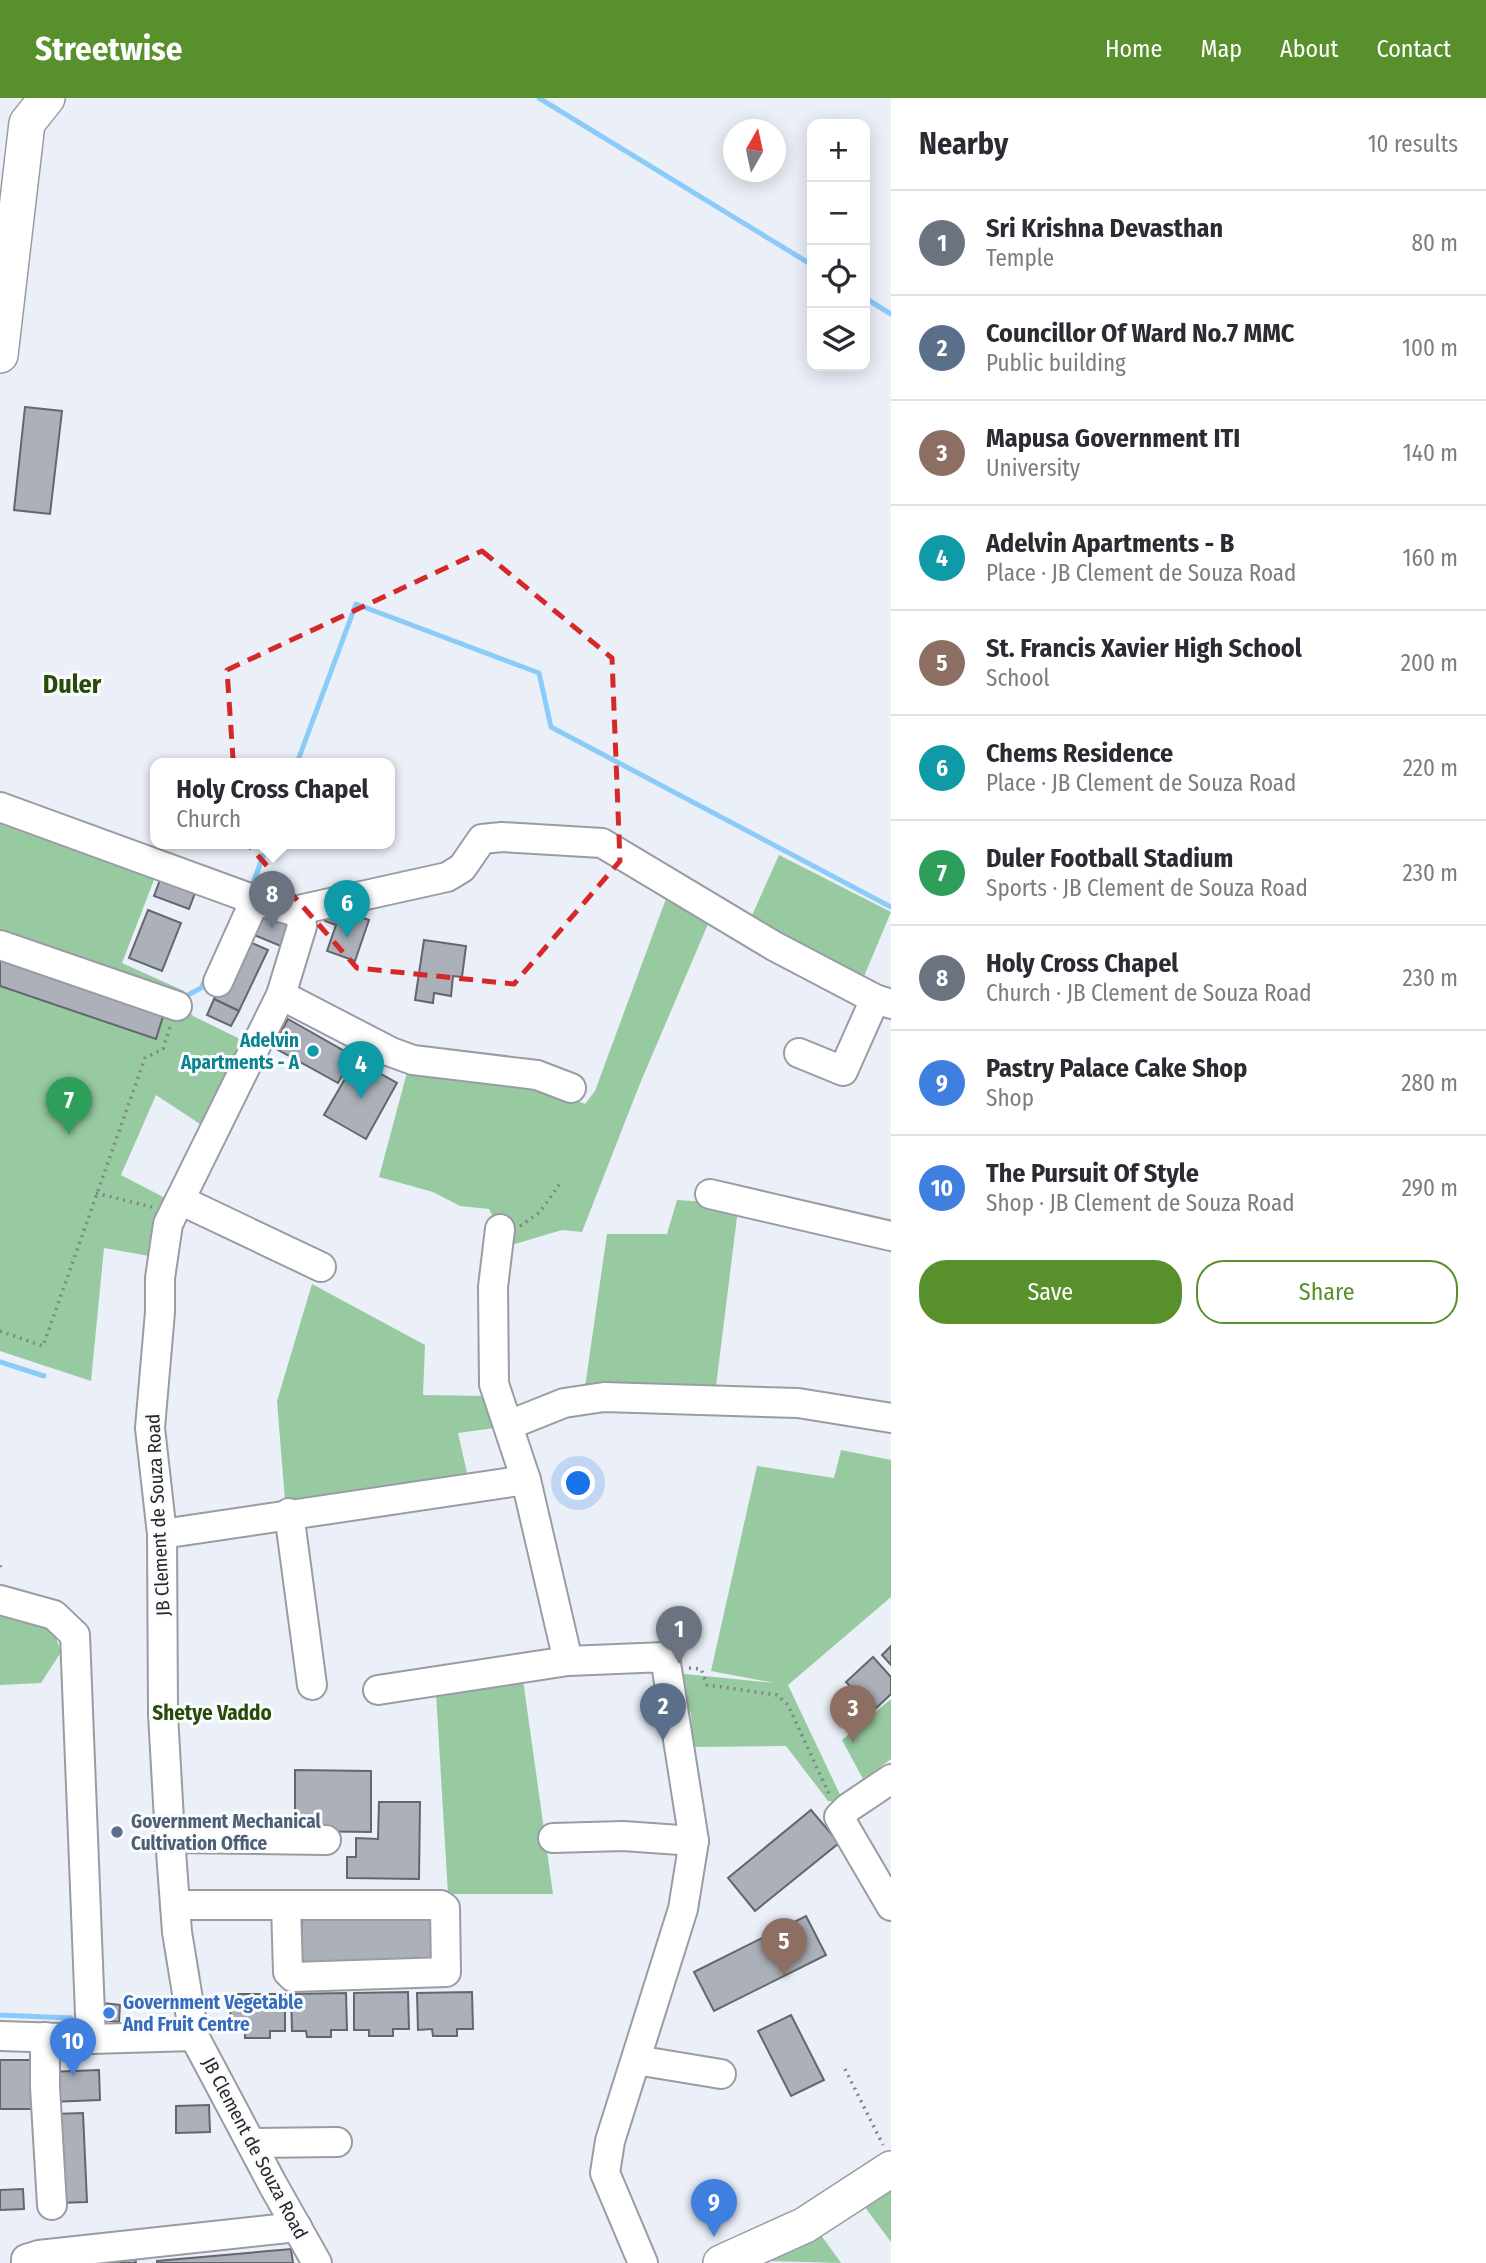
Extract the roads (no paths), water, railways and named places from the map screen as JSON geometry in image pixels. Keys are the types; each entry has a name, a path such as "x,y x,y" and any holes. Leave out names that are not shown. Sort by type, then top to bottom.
{"main road":[{"path":"1,340 31,106"},
{"path":"721,2263 805,2225 889,2162"}],"street":[{"path":"0,807 255,900 294,911 447,877 462,868 482,839 502,837 602,843 774,946 883,1001 843,1071 799,1053"},
{"path":"218,982 255,900"},
{"name":"JB Clement de Souza Road","path":"294,911 301,918 302,926 281,995 174,1212 160,1278 160,1312 150,1428 162,1534 163,1714 170,1838 177,1932 194,2036 317,2263"},
{"path":"0,945 177,1006"},
{"path":"281,995 391,1052 413,1060 537,1075 570,1088"},
{"path":"710,1194 891,1236"},
{"path":"174,1212 321,1267"},
{"path":"500,1229 493,1287 494,1384 526,1480 568,1661"},
{"path":"509,1425 564,1403 604,1397 798,1404 891,1418"},
{"path":"162,1534 289,1513 526,1480"},
{"path":"289,1513 312,1685"},
{"path":"0,1600 54,1615 75,1635 91,2039"},
{"path":"378,1690 568,1661 665,1657 694,1841 683,1909 610,2141 605,2173 643,2263"},
{"path":"891,1779 839,1817 891,1906"},
{"path":"553,1838 623,1836 694,1841"},
{"path":"170,1838 326,1840"},
{"path":"175,1905 286,1905 441,1905 446,1908 446,1972 293,1977 288,1972 286,1905"},
{"path":"0,2036 91,2039 194,2036"},
{"path":"45,2037 52,2206"},
{"path":"636,2060 722,2074"},
{"path":"251,2143 337,2142"},
{"path":"26,2263 26,2259 39,2255 297,2227"}],"waterway":[{"path":"539,98 807,262"},
{"path":"870,301 891,314"},
{"path":"299,758 356,604 539,673 551,727 891,907"},
{"path":"253,883 266,849"},
{"path":"188,995 201,988 207,976"},
{"path":"0,1362 44,1376"},
{"path":"0,2015 71,2018"}],"place":[{"name":"Holy Cross Chapel","path":"272,929"},
{"name":"Chems Residence","path":"347,938"},
{"name":"Adelvin Apartments - A","path":"313,1051"},
{"name":"Adelvin Apartments - B","path":"361,1099"},
{"name":"Duler Football Stadium","path":"69,1135"},
{"name":"Sri Krishna Devasthan","path":"679,1664"},
{"name":"Councillor Of Ward No.7 MMC","path":"663,1741"},
{"name":"Mapusa Government ITI","path":"853,1743"},
{"name":"Government Mechanical Cultivation Office","path":"117,1832"},
{"name":"St. Francis Xavier High School","path":"784,1976"},
{"name":"Government Vegetable And Fruit Centre","path":"109,2013"},
{"name":"The Pursuit Of Style","path":"73,2076"},
{"name":"Pastry Palace Cake Shop","path":"714,2237"}],"district":[{"name":"Duler","path":"72,684"},
{"name":"Shetye Vaddo","path":"212,1713"}]}
